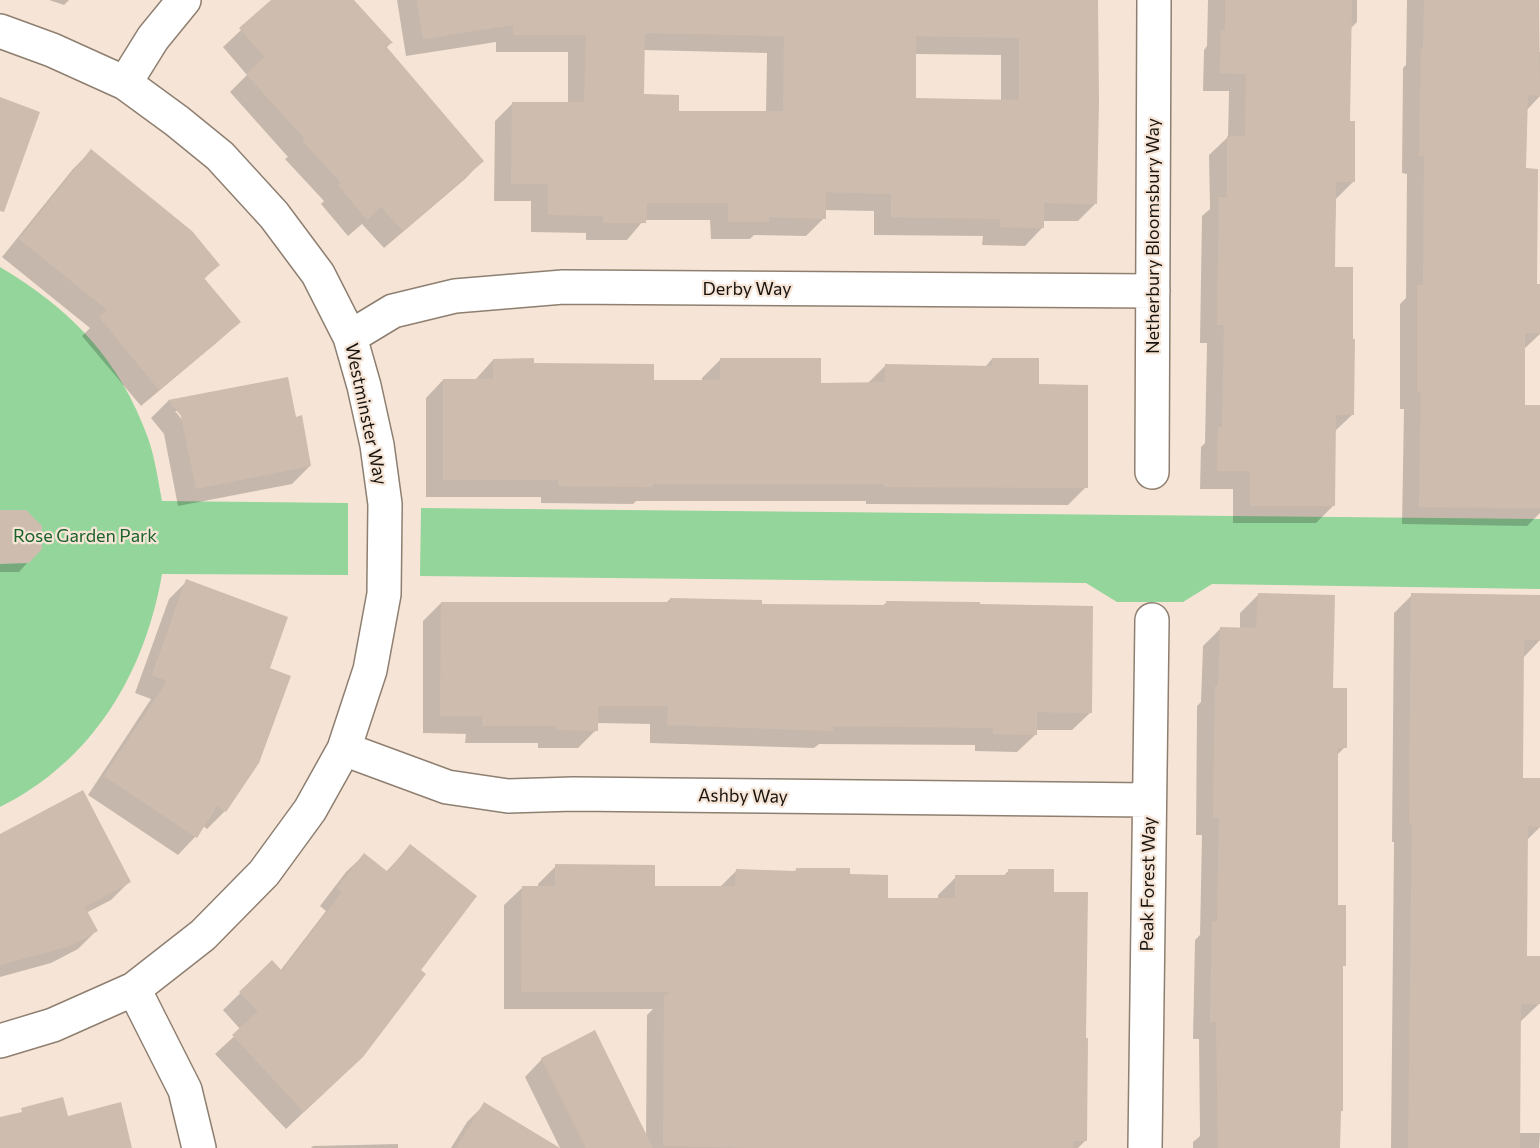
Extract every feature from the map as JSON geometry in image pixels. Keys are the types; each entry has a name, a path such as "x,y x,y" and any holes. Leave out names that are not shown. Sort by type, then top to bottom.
{"street":[{"path":"124,83 153,38 184,0"},
{"name":"Netherbury Bloomsbury Way","path":"1152,472 1154,0"},
{"name":"Westminster Way","path":"0,31 52,50 124,83 177,121 220,156 274,216 318,274 350,337 374,433 385,504 384,594 370,670 344,749 310,810 264,873 203,935 135,989 53,1025 0,1041"},
{"name":"Derby Way","path":"350,337 393,310 455,296 563,287 1153,291"},
{"name":"Peak Forest Way","path":"1145,1148 1152,620"},
{"name":"Ashby Way","path":"344,749 447,787 508,796 573,794 1149,800"},
{"path":"135,989 185,1090 199,1148"}],"green space":[{"name":"Rose Garden Park","path":"0,267 26,283 71,319 108,361 137,410 148,438 162,501 348,503 348,575 162,574 143,646 110,710 88,739 62,765 33,788 0,807"},
{"path":"421,508 1540,519 1540,589 1212,584 1183,602 1117,602 1086,583 420,576"}],"building":[{"path":"271,0 354,0 393,43 385,45 484,161 403,231 381,207 367,220 338,185 341,183 302,140 304,138 246,74 265,57 239,28"},
{"path":"417,0 1098,0 1097,204 1044,203 1044,228 1000,227 1000,219 891,217 891,194 826,192 826,219 769,217 769,222 728,222 728,203 647,203 646,223 603,223 603,216 548,215 548,184 511,184 512,102 584,102 586,35 513,35 513,25 423,39","holes":["645,33 784,36 783,111 679,111 679,95 644,94","916,36 1019,38 1019,100 916,98"]},
{"path":"1225,0 1352,0 1350,121 1355,121 1355,182 1336,182 1335,267 1353,267 1354,415 1336,415 1335,506 1250,506 1250,471 1217,471 1218,427 1222,427 1224,325 1217,325 1219,197 1227,197 1227,136 1245,136 1246,74 1220,73 1221,30 1225,30"},
{"path":"1424,0 1539,0 1540,96 1528,95 1526,168 1538,169 1537,284 1540,284 1540,333 1525,333 1525,405 1540,405 1540,508 1419,507 1421,392 1417,392 1417,285 1423,285 1424,156 1419,156"},
{"path":"0,97 40,112 4,212 0,211"},
{"path":"91,149 192,231 220,265 204,278 241,322 159,390 99,317 107,310 19,239"},
{"path":"534,358 534,363 654,364 654,380 720,380 720,358 821,358 821,383 885,382 885,364 992,366 992,358 1039,358 1039,384 1088,385 1088,488 884,487 884,484 558,486 558,480 443,480 443,379 493,379 493,359"},
{"path":"288,377 296,417 302,415 311,466 196,489 181,416 168,400"},
{"path":"0,510 26,510 42,526 42,549 29,563 0,564"},
{"path":"186,579 288,617 270,668 291,676 259,763 226,812 217,806 197,838 104,776 167,681 152,675"},
{"path":"1258,593 1335,595 1333,688 1347,688 1347,748 1338,748 1338,905 1346,905 1346,966 1343,966 1343,1111 1341,1111 1340,1148 1218,1148 1216,1022 1210,1022 1212,921 1217,921 1219,818 1213,818 1215,686 1218,686 1220,627 1256,628"},
{"path":"1411,593 1540,595 1540,640 1524,640 1523,778 1540,778 1540,827 1528,826 1527,956 1540,956 1540,1004 1521,1004 1520,1148 1408,1148 1412,825 1409,825"},
{"path":"670,598 762,600 762,604 886,605 886,601 1093,606 1092,713 1037,712 1037,735 993,734 993,728 833,726 833,731 667,725 668,706 598,706 598,731 556,730 556,726 482,726 483,716 440,716 441,602 670,602"},
{"path":"83,790 131,882 85,907 98,931 70,946 0,965 0,834"},
{"path":"410,844 477,896 421,970 426,974 363,1057 304,1112 232,1035 258,1011 239,992 272,960 282,971 342,892 337,888 364,853 388,872"},
{"path":"555,864 655,865 655,886 735,886 736,869 796,871 796,868 850,868 850,874 888,875 888,898 955,898 955,875 1008,875 1008,869 1054,869 1054,892 1088,892 1087,1141 1073,1141 1073,1148 663,1146 664,996 671,992 521,992 522,886 555,886"},
{"path":"595,1030 653,1148 586,1148 541,1058"},
{"path":"63,1097 68,1116 121,1102 132,1148 0,1148 0,1117 22,1112 21,1108"},
{"path":"484,1102 560,1148 456,1148"}]}
